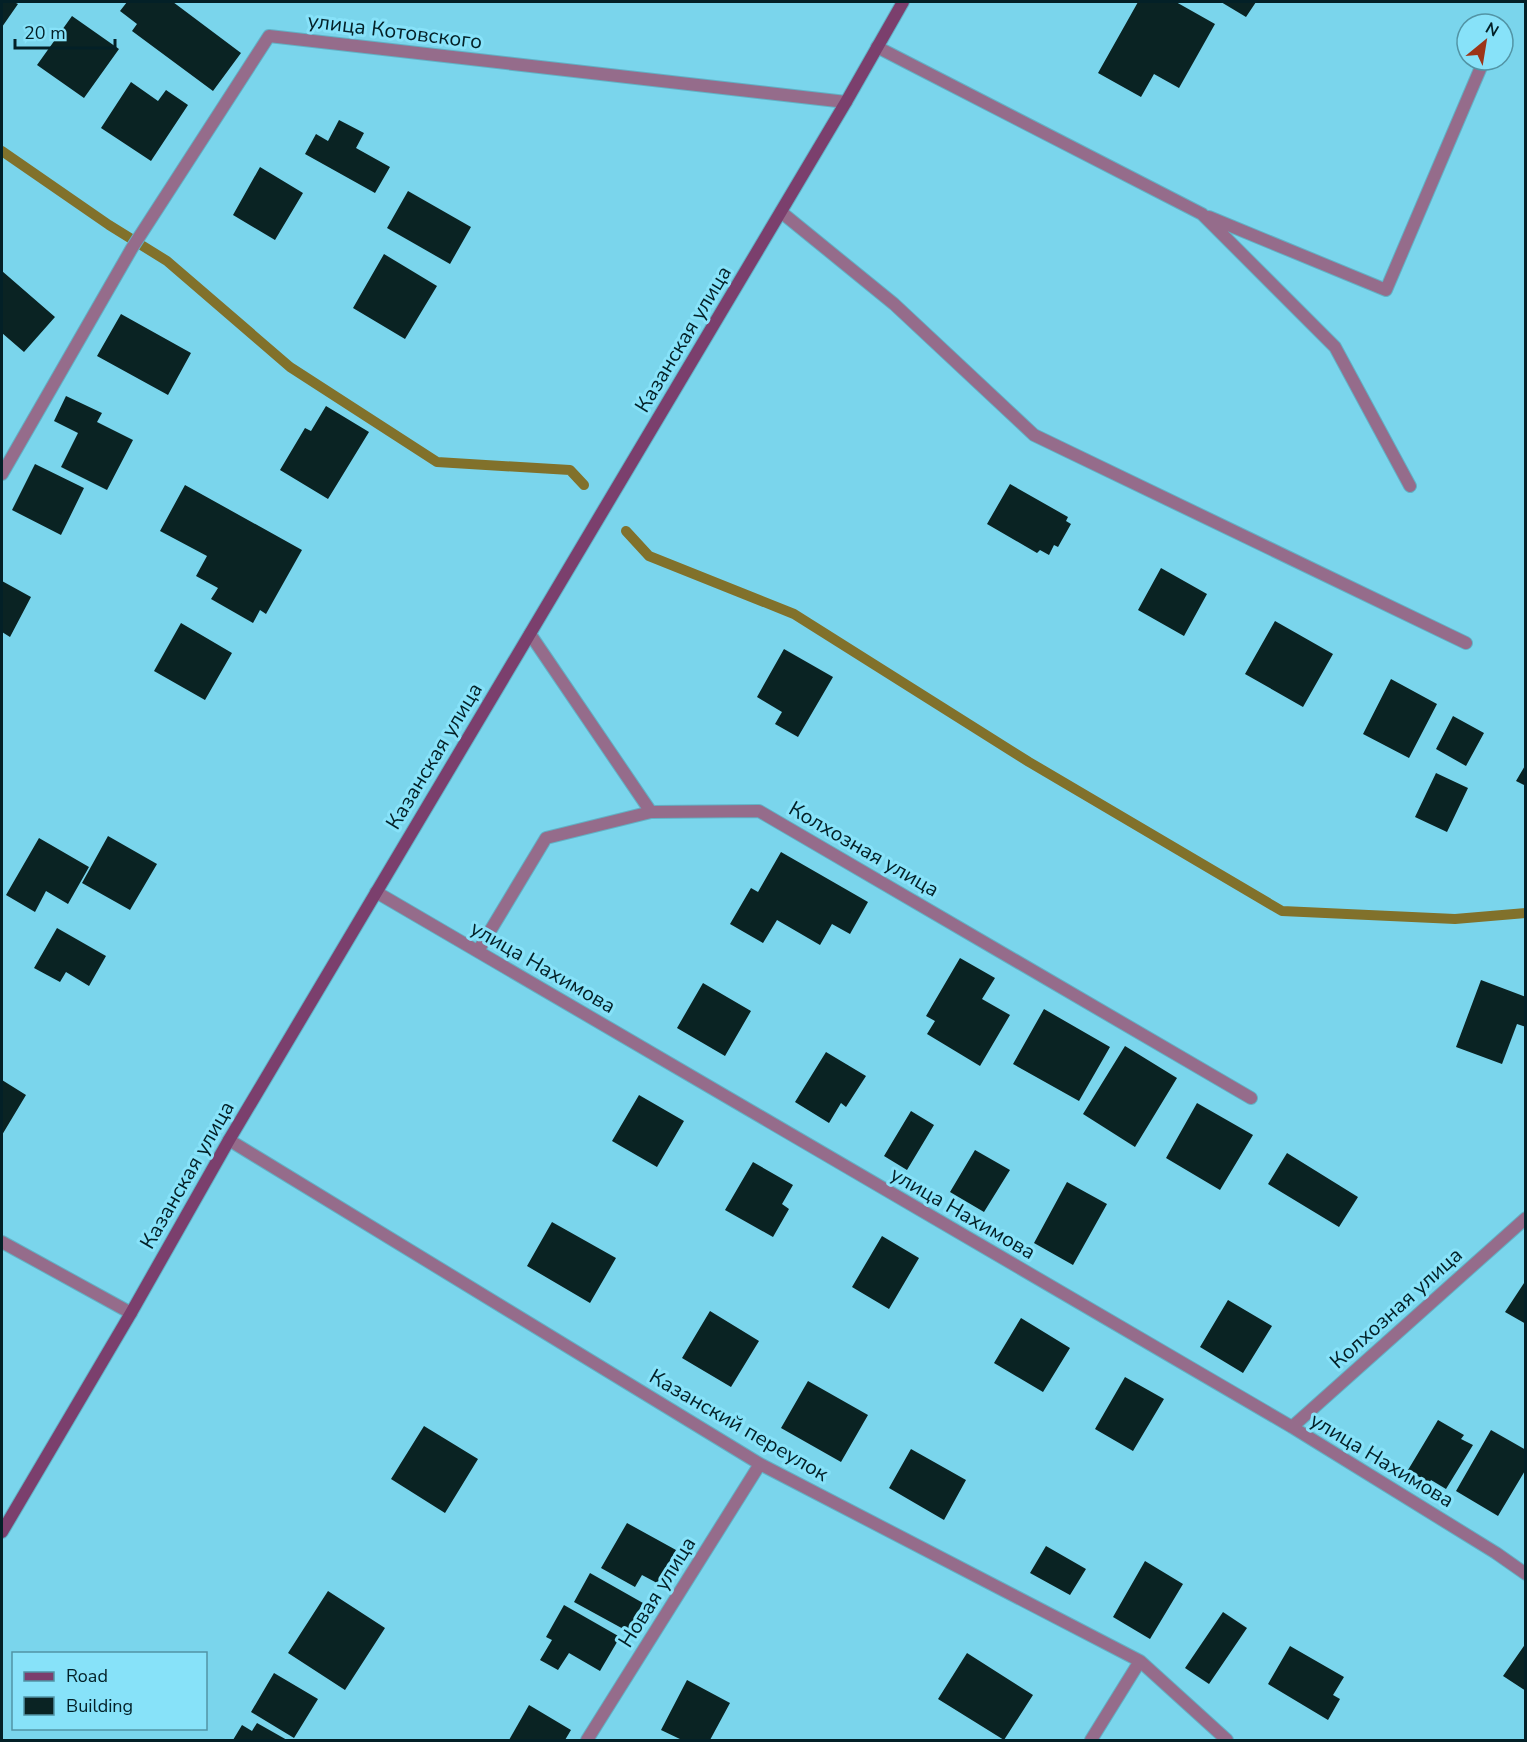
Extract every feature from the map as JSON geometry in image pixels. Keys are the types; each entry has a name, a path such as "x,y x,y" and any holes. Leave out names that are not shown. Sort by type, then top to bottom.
{"street":[{"name":"Казанская улица","path":"2,1532 131,1313 229,1140 781,212 903,2"},
{"name":"улица Котовского","path":"2,474 132,248 269,36 846,102"},
{"path":"877,47 1202,214 1386,290 1479,72"},
{"path":"781,212 894,304 1034,435 1466,643"},
{"path":"1202,214 1335,347 1410,486"},
{"path":"530,634 651,812"},
{"name":"Колхозная улица","path":"477,951 546,838 651,812 759,811 1251,1098"},
{"name":"улица Нахимова","path":"376,892 1292,1427 1496,1552 1526,1574"},
{"name":"Казанский переулок","path":"229,1140 760,1464 1140,1661 1227,1740"},
{"name":"Колхозная улица","path":"1292,1427 1526,1218"},
{"path":"2,1242 131,1313"},
{"name":"Новая улица","path":"587,1740 760,1464"},
{"path":"1090,1740 1140,1661"}],"building":[{"path":"2,2 18,4 2,27"},
{"path":"127,2 173,2 241,53 213,91 132,31 137,24 120,11"},
{"path":"1138,2 1176,2 1215,24 1179,88 1154,74 1141,97 1098,73"},
{"path":"1221,2 1256,2 1246,17"},
{"path":"72,16 119,49 84,98 37,65"},
{"path":"131,82 158,101 166,90 188,105 151,161 101,128"},
{"path":"339,120 364,133 356,148 390,167 375,193 305,154 316,134 328,141"},
{"path":"260,167 303,193 275,240 233,215"},
{"path":"408,191 471,227 450,264 387,228"},
{"path":"384,254 437,286 405,339 353,308"},
{"path":"2,271 55,317 24,352 2,333"},
{"path":"121,314 191,353 168,395 97,356"},
{"path":"66,396 102,413 97,422 133,440 107,490 61,467 78,433 54,421"},
{"path":"326,406 369,432 328,499 280,470 305,428 311,431"},
{"path":"35,464 84,488 61,535 12,510"},
{"path":"1010,484 1068,517 1066,521 1071,524 1058,547 1054,545 1049,555 1040,550 1037,553 987,524"},
{"path":"185,485 302,550 266,614 260,610 253,623 211,599 218,588 196,576 207,556 160,531"},
{"path":"1161,568 1207,594 1184,636 1138,610"},
{"path":"2,581 31,597 10,637 2,632"},
{"path":"1275,621 1333,654 1303,707 1245,674"},
{"path":"181,623 232,653 205,700 154,671"},
{"path":"784,649 833,677 798,737 775,724 782,712 757,697"},
{"path":"1391,679 1437,704 1409,758 1363,734"},
{"path":"1453,716 1484,733 1466,766 1436,749"},
{"path":"1526,764 1526,786 1516,781"},
{"path":"1436,773 1468,788 1447,832 1415,817"},
{"path":"108,836 157,864 130,910 82,883"},
{"path":"39,838 89,867 68,904 46,891 35,912 6,895"},
{"path":"781,852 868,902 850,934 832,924 820,945 777,920 763,943 730,924 751,888 758,892"},
{"path":"57,928 106,956 89,986 66,972 60,982 34,968"},
{"path":"960,958 995,978 982,999 1010,1015 980,1066 927,1034 935,1021 926,1016"},
{"path":"1481,980 1526,997 1526,1027 1517,1024 1502,1064 1456,1047"},
{"path":"703,983 751,1011 725,1056 677,1028"},
{"path":"1044,1009 1110,1047 1079,1101 1013,1064"},
{"path":"1125,1046 1177,1078 1135,1147 1083,1114"},
{"path":"826,1052 866,1076 846,1107 841,1103 829,1123 795,1102"},
{"path":"2,1080 26,1095 2,1135"},
{"path":"639,1095 684,1121 657,1167 612,1141"},
{"path":"1197,1103 1253,1135 1220,1190 1166,1158"},
{"path":"911,1111 934,1125 907,1170 884,1156"},
{"path":"975,1150 1010,1170 984,1212 950,1192"},
{"path":"1287,1153 1358,1197 1339,1227 1268,1184"},
{"path":"753,1162 793,1185 782,1204 789,1209 773,1237 725,1210"},
{"path":"1067,1182 1107,1204 1073,1265 1034,1243"},
{"path":"552,1222 616,1258 590,1303 527,1266"},
{"path":"882,1236 919,1258 889,1309 852,1287"},
{"path":"1526,1280 1526,1324 1505,1312"},
{"path":"1228,1300 1272,1326 1243,1373 1200,1347"},
{"path":"710,1311 759,1341 731,1387 682,1358"},
{"path":"1021,1318 1070,1348 1043,1392 994,1363"},
{"path":"1125,1377 1164,1399 1133,1451 1095,1429"},
{"path":"808,1381 868,1415 841,1462 781,1428"},
{"path":"1438,1420 1464,1435 1461,1439 1473,1445 1446,1489 1431,1480 1429,1483 1408,1470"},
{"path":"424,1426 478,1459 445,1513 391,1479"},
{"path":"1491,1430 1526,1450 1526,1469 1498,1516 1456,1491"},
{"path":"911,1449 966,1480 944,1520 889,1488"},
{"path":"627,1523 676,1550 657,1583 642,1575 635,1587 601,1568"},
{"path":"1046,1546 1086,1569 1070,1595 1030,1573"},
{"path":"1145,1561 1183,1584 1150,1639 1113,1617"},
{"path":"590,1573 643,1603 627,1631 574,1602"},
{"path":"328,1591 385,1628 345,1690 288,1653"},
{"path":"564,1605 620,1637 600,1671 569,1653 558,1670 540,1660 552,1640 546,1637"},
{"path":"1223,1612 1247,1628 1209,1684 1185,1668"},
{"path":"1526,1643 1526,1691 1503,1676"},
{"path":"1290,1646 1344,1677 1333,1695 1340,1699 1328,1720 1268,1684"},
{"path":"967,1653 1033,1695 1004,1740 938,1699"},
{"path":"274,1673 318,1699 294,1738 251,1712"},
{"path":"687,1680 730,1703 710,1740 682,1740 661,1730"},
{"path":"529,1705 571,1730 565,1740 509,1740"},
{"path":"257,1723 287,1740 233,1740 242,1725 252,1731"}],"waterway":[{"path":"2,151 109,225 167,261 290,367 437,462 570,470 584,485"},
{"path":"626,531 649,556 794,614 1029,762 1282,911 1455,919 1526,913"}]}
